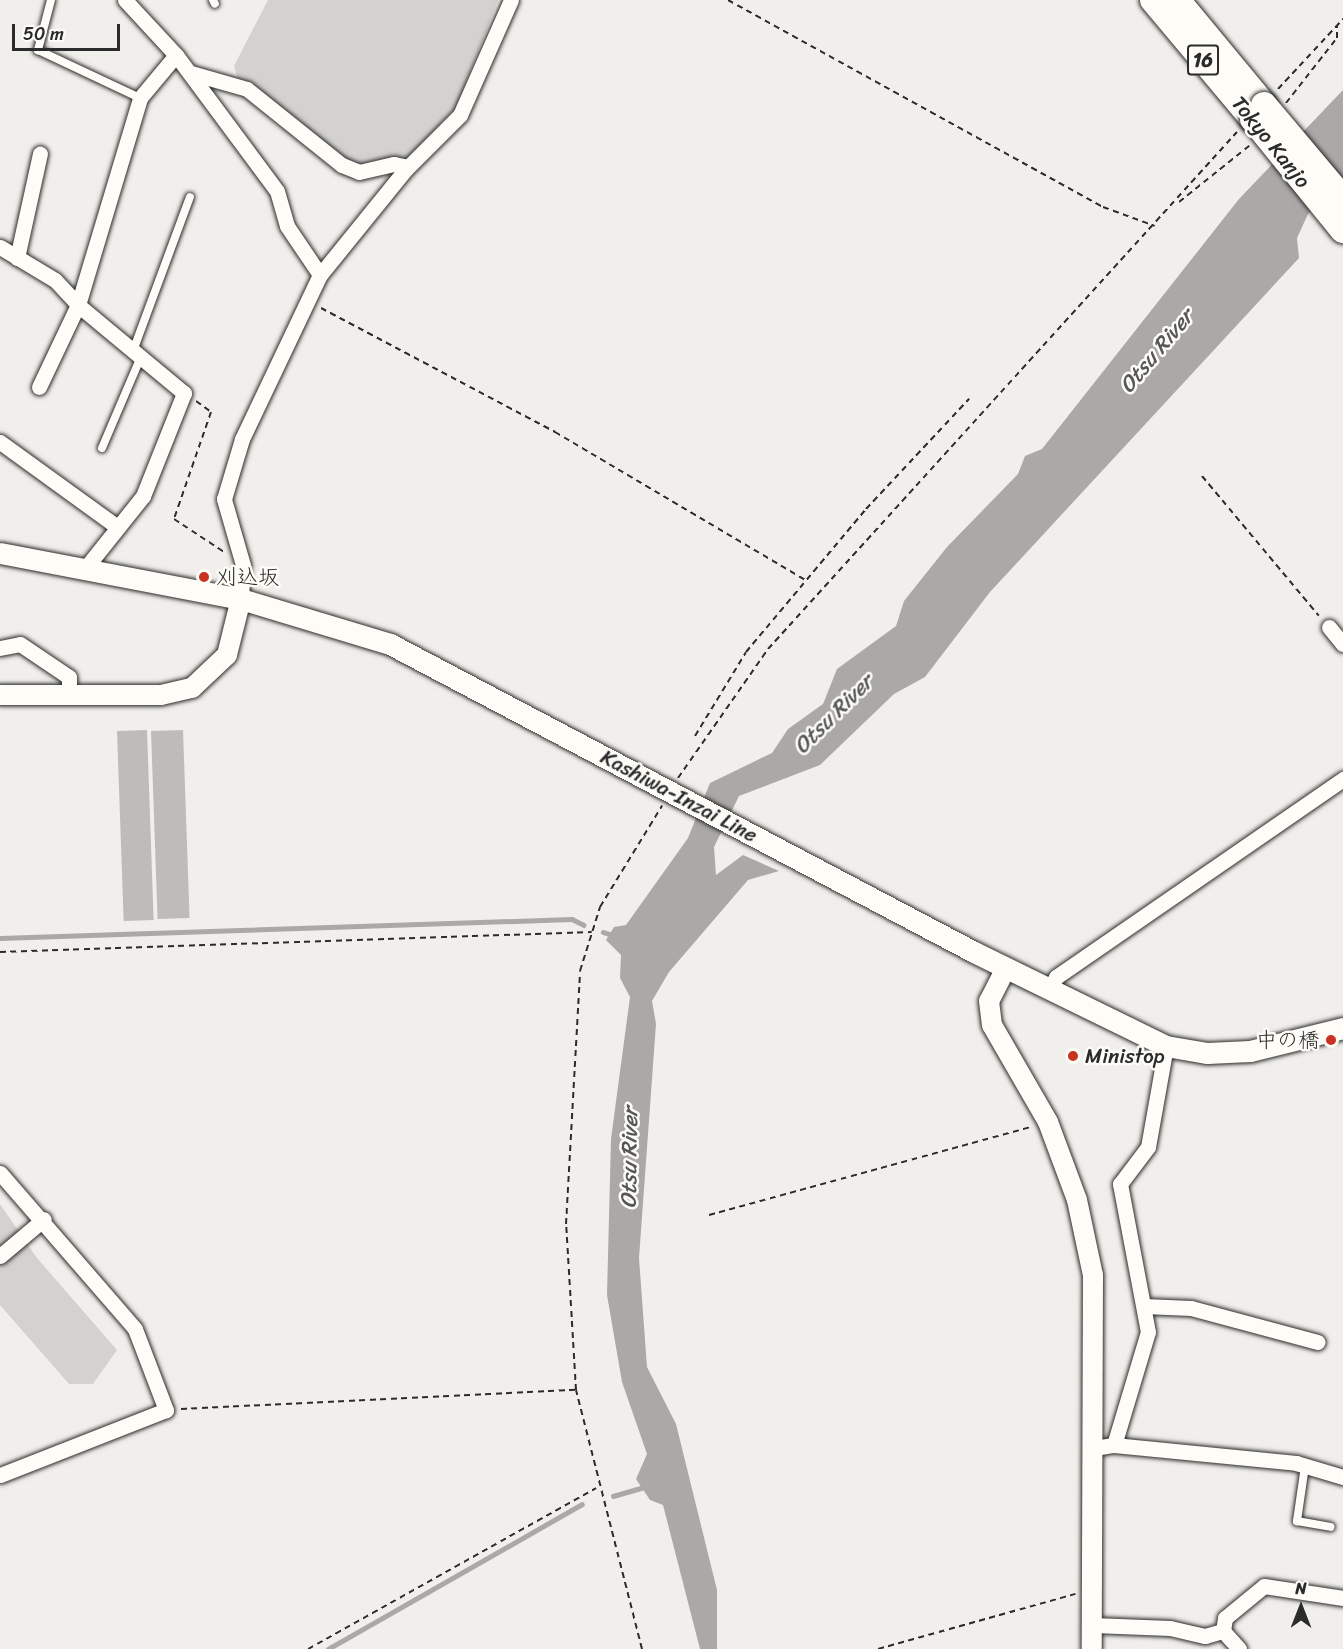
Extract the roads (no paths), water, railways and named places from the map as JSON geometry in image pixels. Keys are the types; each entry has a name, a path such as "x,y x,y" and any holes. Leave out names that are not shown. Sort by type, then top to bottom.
{"highway":[{"name":"Tokyo Kanjo","path":"1153,0 1343,199"},
{"name":"Tokyo Kanjo","path":"1178,0 1343,230"}],"main road":[{"name":"Kashiwa-Inzai Line","path":"0,553 241,599 328,623 425,659 674,794 1006,968 1166,1046 1207,1053 1250,1051 1343,1028"}],"street":[{"path":"125,0 176,55 277,191 287,226 320,275"},
{"path":"0,695 69,693 161,695 192,688 227,655 241,599 243,565 224,499 242,439 320,275 408,167 460,115 511,0"},
{"path":"39,387 78,305 140,98 176,55"},
{"path":"190,73 247,88 342,165 359,172 394,164 408,167"},
{"path":"17,258 40,153"},
{"path":"0,248 55,280 78,305 136,356 183,393 142,496 116,526 84,570"},
{"path":"0,442 116,526"},
{"path":"1329,627 1343,644"},
{"path":"0,648 20,644 69,677 69,693"},
{"path":"1050,988 1056,977 1343,779"},
{"path":"1006,968 993,990 989,1014 1048,1122 1077,1200 1093,1275 1092,1649"},
{"path":"1114,1445 1148,1332 1120,1184 1148,1147 1166,1046"},
{"path":"0,1173 44,1219 135,1329 166,1410 0,1475"},
{"path":"0,1256 44,1219"},
{"path":"1144,1306 1191,1308 1318,1342"},
{"path":"1094,1448 1114,1445 1305,1466 1343,1477"},
{"path":"1239,1649 1223,1631 1225,1617 1263,1586 1343,1598"},
{"path":"1093,1625 1170,1628 1205,1636 1223,1631"}],"lane":[{"path":"51,0 38,50 140,98"},
{"path":"102,448 190,197"},
{"path":"1305,1466 1297,1521 1330,1527"}],"water":[{"name":"Otsu River","path":"1343,90 1343,180 1308,214 1297,238 1299,258 990,592 925,677 894,694 820,765 739,796 714,847 716,875 743,855 779,871 748,880 669,972 652,1001 656,1024 639,1258 647,1367 676,1424 717,1590 717,1649 700,1649 663,1505 650,1500 636,1479 647,1454 622,1382 607,1295 611,1139 630,997 620,978 621,955 606,940 614,927 626,925 688,838 710,783 772,753 788,729 823,704 837,669 896,626 904,601 947,547 1018,474 1025,456 1042,449 1239,199"}],"waterway":[{"path":"0,938 572,919 584,925"},
{"path":"603,932 615,936"},
{"path":"613,1496 645,1487"},
{"path":"328,1649 582,1504"}],"place":[{"name":"刈込坂","path":"204,577"},
{"name":"中の橋","path":"1331,1040"},
{"name":"Ministop","path":"1073,1056"}]}
